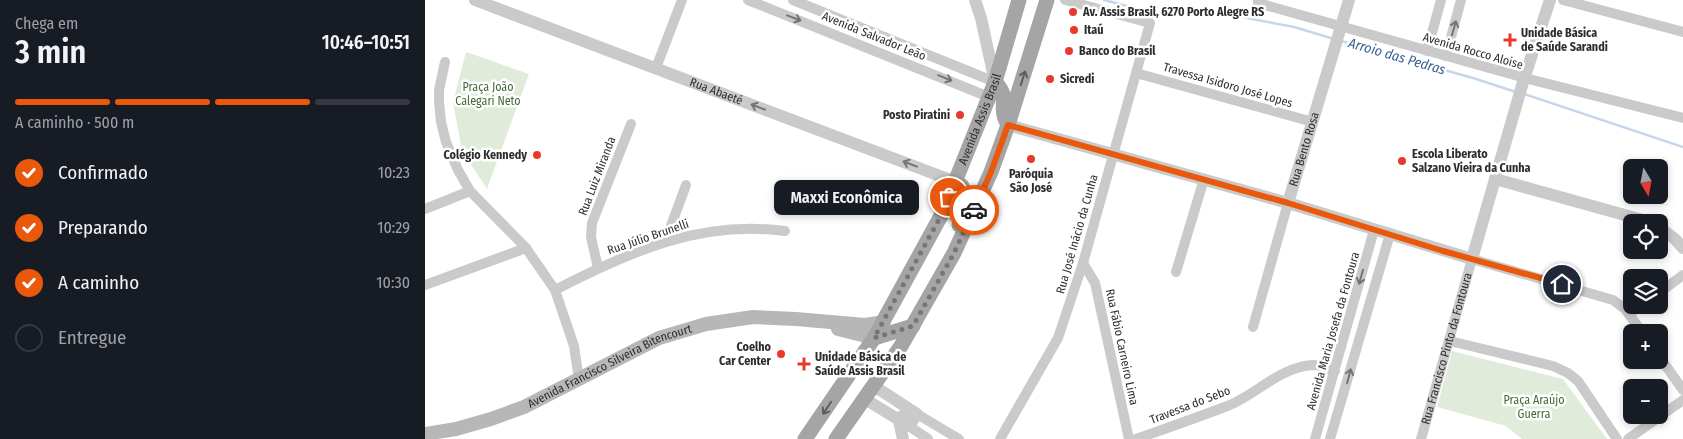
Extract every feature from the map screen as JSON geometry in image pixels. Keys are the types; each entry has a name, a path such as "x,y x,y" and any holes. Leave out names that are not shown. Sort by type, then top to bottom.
{"main road":[{"name":"Avenida Assis Brasil","path":"810,435 884,322 943,212 995,82 1019,0"},
{"path":"836,439 874,386 913,326 954,253 991,172 1008,125 1047,0"},
{"path":"995,82 1003,90 1003,110 1008,125"},
{"path":"954,253 954,238 964,213 962,186 956,182"},
{"name":"Avenida Francisco Silveira Bitencourt","path":"425,434 491,420 524,407 659,338 683,330 727,320 753,317 796,318 865,325 884,322"},
{"name":"Avenida Francisco Silveira Bitencourt","path":"796,318 874,338"},
{"path":"874,338 913,326"}],"street":[{"name":"Rua Abaeté","path":"476,0 956,182"},
{"path":"656,68 682,0"},
{"name":"Avenida Salvador Leão","path":"748,0 989,97"},
{"name":"Avenida Salvador Leão","path":"793,0 995,82"},
{"path":"975,0 981,18 995,82"},
{"name":"Rua José Inácio da Cunha","path":"1000,439 1058,338 1083,263 1150,24 1065,0"},
{"name":"Rua Bento Rosa","path":"1253,327 1349,0"},
{"path":"1427,51 1441,0"},
{"path":"1446,56 1461,0"},
{"name":"Rua Francisco Pinto da Fontoura","path":"1421,439 1524,80 1550,0"},
{"path":"1563,0 1683,32"},
{"name":"Avenida Rocco Aloise","path":"1258,1 1341,28 1446,56 1524,80 1683,118"},
{"path":"854,42 860,27"},
{"path":"445,62 439,90 441,122 449,151 470,191 526,248 555,290 573,346 579,380"},
{"name":"Travessa Isidoro José Lopes","path":"1136,73 1313,122"},
{"name":"Rua Luiz Miranda","path":"598,268 591,238 592,223 631,124"},
{"path":"1008,125 1288,203 1472,259 1598,294 1620,304 1623,307"},
{"path":"1176,272 1204,179"},
{"path":"1495,179 1623,215"},
{"path":"665,242 686,184"},
{"path":"425,209 470,191"},
{"name":"Rua Júlio Brunelli","path":"555,290 619,258 665,242 711,231 741,228 785,231"},
{"name":"Avenida Maria Josefa da Fontoura","path":"1315,439 1374,230"},
{"path":"1330,439 1390,234"},
{"path":"1668,234 1683,248"},
{"path":"425,285 526,248"},
{"name":"Rua Fábio Carneiro Lima","path":"1083,263 1095,283 1129,439"},
{"path":"1668,286 1683,275"},
{"path":"1629,314 1636,324"},
{"path":"1450,341 1553,366 1568,373 1578,381 1617,439"},
{"name":"Travessa do Sebo","path":"1136,439 1231,404 1251,394 1273,378 1294,370 1312,365 1335,371"},
{"path":"1668,369 1683,390"},
{"path":"874,386 959,439"},
{"path":"1329,394 1343,398"},
{"path":"865,398 907,429 928,439"},
{"path":"1628,439 1683,400"},
{"path":"903,439 913,411"}],"green space":[{"name":"Praça João Calegari Neto","path":"466,52 529,74 487,189 462,151 453,102"},
{"name":"Praça Araújo Guerra","path":"1452,351 1563,379 1607,439 1522,439 1506,426 1437,407"}],"waterway":[{"name":"Arroio das Pedras","path":"1104,0 1154,13 1236,16 1294,27 1334,39"},
{"name":"Arroio das Pedras","path":"1341,41 1516,92"},
{"name":"Arroio das Pedras","path":"1524,94 1683,147"}],"way so far":[{"path":"949,197 943,212 874,338 913,326 954,253 974,210"}],"place":[{"name":"Av. Assis Brasil, 6270 Porto Alegre RS","path":"1073,12"},
{"name":"Itaú","path":"1074,30"},
{"name":"Unidade Básica de Saúde Sarandi","path":"1510,40"},
{"name":"Banco do Brasil","path":"1069,51"},
{"name":"Sicredi","path":"1050,79"},
{"name":"Posto Piratini","path":"960,115"},
{"name":"Colégio Kennedy","path":"537,155"},
{"name":"Paróquia São José","path":"1031,159"},
{"name":"Escola Liberato Salzano Vieira da Cunha","path":"1402,161"},
{"name":"Maxxi Econômica","path":"949,197"},
{"name":"Coelho Car Center","path":"781,354"},
{"name":"Unidade Básica de Saúde Assis Brasil","path":"804,364"}],"route":[{"path":"974,210 991,172 1008,125 1288,203 1443,251 1562,284"}]}
